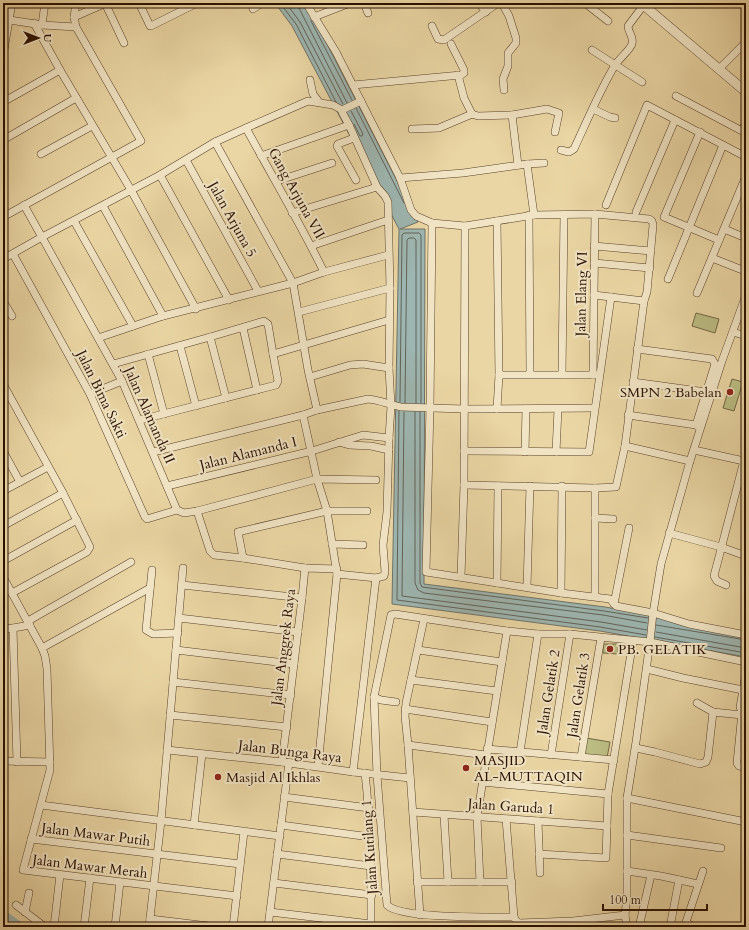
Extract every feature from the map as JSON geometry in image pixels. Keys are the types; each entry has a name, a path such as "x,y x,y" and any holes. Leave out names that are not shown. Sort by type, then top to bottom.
{"street":[{"path":"3,55 6,20 12,3"},
{"path":"45,3 38,24 60,70 131,190 196,309"},
{"path":"3,217 141,142 76,27 74,17 76,3"},
{"path":"74,17 105,3 124,43"},
{"path":"139,3 150,26 197,3"},
{"path":"253,9 262,3"},
{"path":"306,3 336,52 353,85 352,105 400,178 413,213 432,223 465,226 532,215 595,214 651,220 653,225 647,292 644,301 624,446 616,487 595,488 562,486 464,485"},
{"path":"314,17 350,3"},
{"path":"364,3 368,13"},
{"path":"479,3 486,12"},
{"path":"432,26 438,39 444,40 498,3"},
{"path":"502,3 509,16 516,38 516,44 508,53 508,66 503,79 504,90"},
{"path":"585,3 608,21"},
{"path":"561,150 569,152 574,149 616,65 632,46 633,37 628,30 628,26 642,4 746,92"},
{"path":"6,20 76,27"},
{"path":"719,69 746,42"},
{"path":"353,85 458,75 464,73 464,70 451,44"},
{"path":"592,50 642,82"},
{"path":"3,102 60,70"},
{"path":"458,75 464,98 472,114"},
{"path":"310,80 313,94 319,102"},
{"path":"676,96 742,130 746,122"},
{"path":"3,140 76,98"},
{"path":"3,259 160,175 215,142 246,128 308,101 333,105 352,105"},
{"path":"197,511 211,553 218,557 243,558 376,578 382,578 384,576 383,545 387,512 391,406 389,368 390,288 388,255 388,202 377,187 343,114 352,105"},
{"path":"606,206 647,105 746,157"},
{"path":"412,129 439,128 472,114 478,116 512,115 547,109 559,113 555,132"},
{"path":"593,109 615,118"},
{"path":"512,115 518,165"},
{"path":"636,212 675,120"},
{"path":"261,156 349,125"},
{"path":"42,154 92,126"},
{"name":"Gang Arjuna VII","path":"246,128 277,181 292,213 324,272"},
{"path":"700,132 664,217 719,240"},
{"path":"354,138 338,144 337,146 356,180"},
{"path":"215,142 293,283 317,410"},
{"path":"668,279 723,145"},
{"name":"Jalan Arjuna 5","path":"186,160 258,291"},
{"path":"277,181 332,163"},
{"path":"400,178 463,173 518,165 544,163"},
{"path":"527,164 532,215 530,374"},
{"path":"160,175 229,300"},
{"path":"697,293 746,178"},
{"path":"292,213 377,187"},
{"name":"Jalan Alamanda II","path":"24,206 122,381 140,420 177,510"},
{"path":"102,206 163,316"},
{"name":"Jalan Elang VI","path":"595,214 594,295 596,375"},
{"path":"562,374 564,215"},
{"path":"311,246 388,220"},
{"path":"74,221 132,326"},
{"path":"497,221 499,375 497,409"},
{"path":"432,223 426,572 560,593 610,599 616,606 653,616 746,635"},
{"path":"461,577 464,485 465,226"},
{"path":"724,229 746,238"},
{"path":"594,246 651,251"},
{"name":"Jalan Bima Sakti","path":"13,254 90,394 144,517 147,519 177,510"},
{"path":"98,338 163,316 196,309 258,291 293,283 324,272 388,255"},
{"path":"712,258 745,271"},
{"path":"594,263 650,268"},
{"path":"299,312 390,288"},
{"path":"594,295 644,301"},
{"path":"698,426 746,295"},
{"path":"464,451 588,452 594,408 596,375 611,297"},
{"path":"3,301 12,316"},
{"path":"273,354 389,320"},
{"path":"113,364 264,321 267,322 278,380 276,385 140,420"},
{"path":"243,328 257,390"},
{"path":"733,332 746,336"},
{"path":"210,337 226,398"},
{"path":"180,346 196,406"},
{"path":"627,927 627,798 636,748 661,564 694,450 706,392 715,364 713,360 638,349"},
{"path":"148,354 164,414"},
{"path":"310,377 350,365 363,364 389,368"},
{"path":"499,375 596,375"},
{"path":"90,394 122,381"},
{"path":"633,382 706,392"},
{"path":"3,384 90,545 89,551 12,593"},
{"path":"153,452 303,415 317,410 368,399 375,399 391,406 401,407 464,409 594,408"},
{"path":"525,452 526,409"},
{"path":"556,452 558,409"},
{"path":"303,415 317,479 327,511 337,571 318,766"},
{"path":"628,415 698,426"},
{"name":"Jalan Alamanda I","path":"167,486 312,451 363,435 389,438"},
{"path":"339,442 349,445 370,446 389,450"},
{"path":"624,446 690,461"},
{"path":"694,450 744,461"},
{"path":"3,451 20,482"},
{"path":"726,585 717,581 714,576 746,453"},
{"path":"3,491 48,467"},
{"path":"177,510 184,513 197,511 317,479 376,480"},
{"path":"497,583 498,486"},
{"path":"527,587 530,486"},
{"path":"560,593 562,486"},
{"path":"594,596 595,488"},
{"path":"3,526 63,493"},
{"path":"243,558 238,532 327,511 367,511"},
{"path":"594,518 613,519"},
{"path":"3,561 77,520"},
{"path":"614,604 629,528"},
{"path":"669,533 721,547 746,556"},
{"path":"332,544 363,545"},
{"path":"3,629 13,628 29,623 131,562"},
{"path":"183,568 161,821 150,923 217,927"},
{"name":"Jalan Anggrek Raya","path":"268,927 280,836 284,797 287,728 305,568"},
{"path":"152,570 146,630 153,634 178,633"},
{"path":"3,576 42,648 47,669 50,770 31,839"},
{"path":"353,772 376,578"},
{"path":"182,585 302,598"},
{"path":"42,648 150,588"},
{"path":"377,775 374,696 391,615 395,614 507,631 538,634 570,634 650,642 746,662"},
{"path":"179,618 298,632"},
{"path":"424,619 405,709 420,915 551,924 626,915"},
{"path":"13,628 17,762"},
{"path":"480,882 477,817 507,631"},
{"path":"520,752 538,634"},
{"name":"Jalan Gelatik 2","path":"551,755 570,634"},
{"name":"Jalan Gelatik 3","path":"581,757 600,638"},
{"path":"539,854 605,859 608,794 633,641"},
{"path":"176,650 294,664"},
{"path":"418,650 502,662"},
{"path":"647,669 743,690"},
{"path":"746,673 740,707 743,713 737,763 738,766 746,768"},
{"path":"411,680 497,691"},
{"path":"173,682 291,694"},
{"path":"374,696 381,700 396,702"},
{"path":"697,703 713,712 743,713"},
{"path":"405,709 492,722"},
{"path":"636,748 704,764 708,757 713,712"},
{"path":"170,715 287,728"},
{"path":"408,745 487,752 520,752 614,760"},
{"name":"Jalan Bunga Raya","path":"167,750 286,762 353,772 410,778"},
{"path":"194,825 202,754"},
{"path":"3,761 50,762"},
{"path":"270,912 371,926 372,895 369,808 365,773"},
{"name":"Jalan Kutilang 1","path":"377,775 387,905 389,908 420,915"},
{"path":"482,782 608,794"},
{"path":"284,797 369,808"},
{"path":"627,798 746,822"},
{"path":"41,805 280,836"},
{"name":"Jalan Garuda 1","path":"413,812 607,826"},
{"path":"444,814 448,882"},
{"path":"506,819 512,882 518,922"},
{"path":"538,821 540,873"},
{"path":"281,825 370,837"},
{"path":"233,927 244,832"},
{"path":"627,835 721,848"},
{"name":"Jalan Mawar Putih","path":"31,839 240,864"},
{"name":"Jalan Mawar Merah","path":"31,839 23,869 24,871 237,896"},
{"path":"277,854 371,866"},
{"path":"627,871 698,884"},
{"path":"693,927 686,922 702,871"},
{"path":"54,927 60,875"},
{"path":"640,927 651,875"},
{"path":"84,927 90,878"},
{"path":"670,927 679,880"},
{"path":"115,927 120,882"},
{"path":"417,882 512,882"},
{"path":"274,883 372,895"},
{"path":"25,912 30,893"},
{"path":"16,905 45,927"}],"green space":[{"path":"696,313 719,319 715,333 692,326"},
{"path":"732,379 743,382 734,411 723,408"},
{"name":"PB. GELATIK","path":"603,644 618,644 618,654 603,653"},
{"path":"586,738 610,742 607,758 583,755"}],"water":[{"path":"275,3 306,3 418,222 400,229 425,229 424,584 605,607 746,632 746,657 600,631 392,604 399,229 292,26"}],"waterway":[{"path":"3,917 17,927"}],"place":[{"name":"SMPN 2 Babelan","path":"730,392"},
{"name":"PB. GELATIK","path":"610,649"},
{"name":"MASJID AL-MUTTAQIN","path":"466,768"},
{"name":"Masjid Al Ikhlas","path":"218,777"}]}
